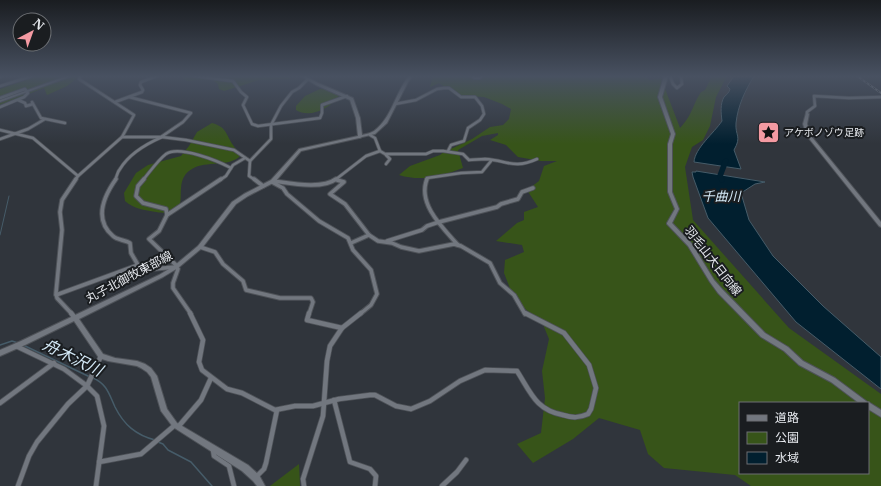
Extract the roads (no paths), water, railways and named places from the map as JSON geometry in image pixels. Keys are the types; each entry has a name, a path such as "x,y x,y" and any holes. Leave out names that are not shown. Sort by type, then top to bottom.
{"main road":[{"path":"351,99 355,104 360,137"},
{"name":"丸子北御牧東部線","path":"0,353 161,276 177,266 200,247 234,203 272,182 302,149 370,135 383,126 398,99"},
{"name":"羽毛山大日向線","path":"661,99 673,134 670,144 670,192 677,209 669,223 692,249 720,291 763,335 786,349 801,363 833,380 863,402"},
{"path":"807,114 805,124 809,136 821,153 881,225"},
{"path":"75,318 101,356 107,359 139,364 151,371 158,388 164,411 176,426 245,468 256,478 261,486"},
{"path":"869,406 881,414"}],"street":[{"path":"75,318 56,295 55,287 62,230 60,212 64,196 78,176 122,137 134,115 110,99"},
{"path":"115,102 124,99"},
{"path":"135,99 191,113 183,122 168,133 148,143 131,155 118,170 117,178 110,184 101,207 102,218 110,233 130,244 131,253 142,270 177,266"},
{"path":"247,99 243,105 246,113 251,119 252,124 258,126 320,118 322,113 322,105 340,99"},
{"path":"263,186 249,176 250,161 258,155 266,142 271,139 271,125 287,99"},
{"path":"395,104 419,99"},
{"path":"448,151 451,145 464,141 468,128 480,120 484,114 482,106 476,99"},
{"path":"807,114 807,112 815,106 814,99"},
{"path":"0,107 18,100 25,103 26,106 33,103 39,116 65,123"},
{"path":"0,139 28,129 46,119"},
{"path":"0,130 18,133 33,138 78,176"},
{"path":"370,135 375,138 380,151 390,159 386,164"},
{"path":"122,137 161,137 186,140 229,149 250,161"},
{"path":"272,182 309,185 331,183 337,180 366,156 380,151"},
{"path":"385,154 426,154 433,151 448,151 463,154 469,160 491,161 505,164 520,164 537,159"},
{"path":"167,215 164,207 146,205 136,196 138,186 166,154 172,152 196,155 221,162 231,168"},
{"path":"245,158 231,168 226,176 192,200 167,215 159,231 148,239 177,266 178,269 173,283 173,288 193,317 203,340 199,362 202,370 210,378 227,389 242,393 270,409 277,410 295,406 313,406 334,400 375,395 396,406 412,409 430,401 460,381 485,370 518,371 535,399 543,408 552,413 568,417 582,417 588,414 593,404 596,388 592,373 586,361 564,333 526,315 514,295 500,283 490,263 458,245 439,222 425,198 424,190 427,178 480,172 491,161"},
{"path":"337,180 344,182 330,194 345,204 369,235 378,241 392,243 401,247 419,251 449,244 458,245"},
{"path":"272,182 283,188 318,221 345,236 351,243 353,250 371,270 377,294 371,305 342,328 332,341 328,353 323,416 303,479 304,486"},
{"path":"386,242 422,230 427,226 439,222 492,209 501,204 518,199 522,192 533,188"},
{"path":"351,243 369,235"},
{"path":"200,247 216,253 223,264 243,281 246,290 280,298 310,298 312,302 307,320 342,328"},
{"path":"56,295 138,265"},
{"path":"16,346 54,363 87,386 97,396 104,426 96,486"},
{"path":"18,486 29,456 37,442 68,404 87,386 101,356"},
{"path":"0,403 54,363"},
{"path":"99,462 141,454 176,426 201,400 210,378"},
{"path":"334,400 350,462 352,464 368,467 372,470 376,476 375,486"},
{"path":"256,478 264,469 266,463 277,410"},
{"path":"212,448 214,456 229,466 234,486"},
{"path":"442,486 457,472 466,460"}],"water":[{"path":"723,99 742,99 736,123 738,142 734,150 741,169 694,162 701,146 722,121"},
{"name":"千曲川","path":"696,171 765,182 755,184 741,193 749,220 773,256 823,306 881,357 881,389 796,322 708,218 693,177 692,172"}],"waterway":[{"name":"千曲川","path":"722,181 720,176 726,160"},
{"name":"舟木沢川","path":"0,235 9,196"},
{"name":"舟木沢川","path":"0,345 12,341 18,343"},
{"name":"舟木沢川","path":"23,345 90,377"},
{"name":"舟木沢川","path":"93,378 105,386 122,419 136,432 155,440"},
{"name":"舟木沢川","path":"158,442 163,444 168,450 191,462 212,486"}],"place":[{"name":"アケボノゾウ足跡","path":"768,132"}]}
